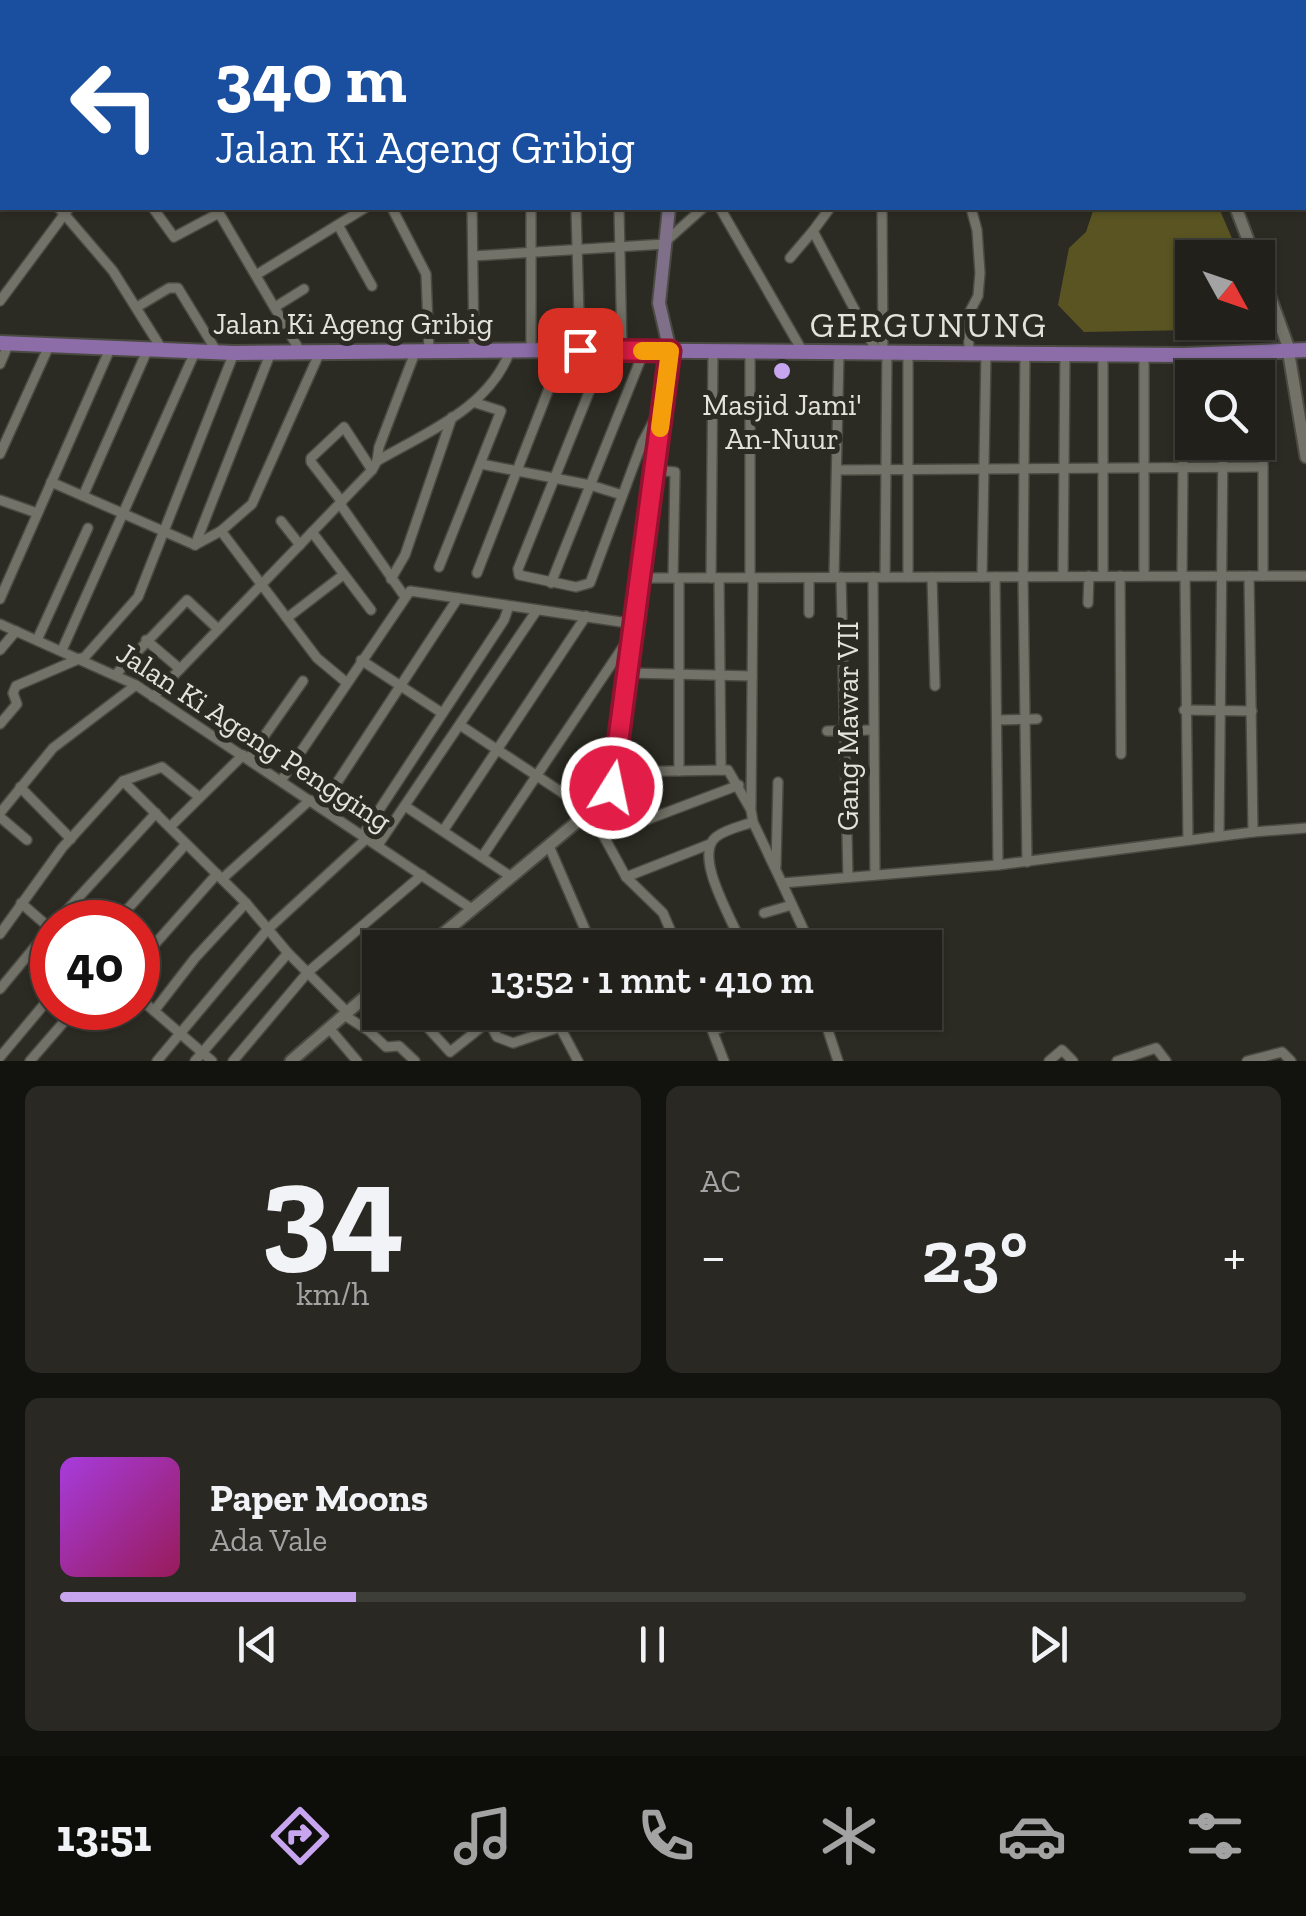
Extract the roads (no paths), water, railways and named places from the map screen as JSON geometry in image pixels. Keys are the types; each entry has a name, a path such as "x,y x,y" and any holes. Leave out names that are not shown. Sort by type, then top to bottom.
{"main road":[{"path":"669,210 659,304 670,351"},
{"name":"Jalan Ki Ageng Gribig","path":"5,343 195,352 614,350 1184,355 1264,353 1287,347 1306,350"}],"street":[{"path":"0,302 63,210"},
{"path":"65,210 114,271 163,351"},
{"path":"154,210 174,237 222,210 300,352"},
{"path":"256,274 362,210"},
{"path":"375,465 379,447 422,350 426,274 393,210"},
{"path":"472,210 474,350"},
{"path":"531,210 531,351"},
{"path":"478,573 518,470 572,350 578,250 576,210"},
{"path":"618,210 614,350 556,477 517,572 521,576 584,588 590,583 642,443 664,402"},
{"path":"473,256 665,243 700,210"},
{"path":"721,210 803,352"},
{"path":"790,258 828,210"},
{"path":"882,210 885,577"},
{"path":"969,352 968,315 978,296 980,273 972,210"},
{"path":"1237,210 1248,240"},
{"path":"338,225 372,286"},
{"path":"812,231 882,352"},
{"path":"137,308 169,288 178,288 218,352"},
{"path":"275,307 304,289"},
{"path":"1275,313 1287,347 1305,450"},
{"path":"0,364 5,343"},
{"path":"0,454 49,346"},
{"path":"0,599 110,348"},
{"path":"83,496 147,351"},
{"path":"51,482 195,544 221,531 252,504 321,351"},
{"path":"154,697 375,465 476,402 503,369 510,351"},
{"path":"551,584 644,351"},
{"path":"454,930 472,909 609,793 616,772 670,351"},
{"path":"62,650 195,352"},
{"path":"0,724 17,704 13,690 16,686 82,658 138,597 234,352"},
{"path":"195,544 272,352"},
{"path":"713,352 721,770"},
{"path":"750,352 751,810 753,822 804,930"},
{"path":"840,352 838,577 848,877"},
{"path":"908,352 908,577"},
{"path":"982,577 986,352"},
{"path":"1025,352 1027,862"},
{"path":"1064,576 1065,353"},
{"path":"1102,353 1103,576"},
{"path":"1263,576 1264,353"},
{"path":"1144,354 1144,576"},
{"path":"1225,354 1225,360"},
{"path":"1184,355 1188,840"},
{"path":"439,567 502,411 476,402"},
{"path":"390,579 405,555 452,417"},
{"path":"375,465 344,428 311,462 405,598"},
{"path":"1219,836 1223,460"},
{"path":"481,464 556,477 622,495"},
{"path":"838,470 1263,467"},
{"path":"655,470 675,472 679,771"},
{"path":"0,500 37,514"},
{"path":"281,521 300,545"},
{"path":"37,640 88,528"},
{"path":"221,531 317,658 347,682"},
{"path":"312,532 371,610"},
{"path":"287,618 343,575"},
{"path":"1088,602 1089,576"},
{"path":"1120,576 1121,754"},
{"path":"1249,576 1253,832"},
{"path":"642,578 1306,576"},
{"name":"Gang Mawar VII","path":"873,577 874,875"},
{"path":"932,577 934,686"},
{"path":"995,577 998,866"},
{"path":"809,578 809,613"},
{"path":"281,781 405,598 414,591 635,627"},
{"path":"321,807 458,598"},
{"path":"116,674 186,600 218,629"},
{"path":"158,1061 267,930 364,837 504,620 509,606"},
{"path":"378,845 536,610"},
{"path":"443,830 586,616"},
{"name":"Jalan Ki Ageng Pengging","path":"0,624 136,685 472,909"},
{"path":"482,857 635,627"},
{"path":"0,650 16,631"},
{"path":"146,640 180,669"},
{"path":"362,660 442,712"},
{"path":"629,673 752,676"},
{"path":"170,827 246,757 303,681"},
{"path":"27,840 0,815 53,748 136,685"},
{"path":"1184,710 1252,711"},
{"path":"997,720 1037,719"},
{"path":"460,725 590,811 626,876 663,912 670,930"},
{"path":"827,731 872,730"},
{"path":"0,934 70,839 123,781 162,766 199,797"},
{"path":"616,772 721,770 732,774 751,810"},
{"path":"123,781 246,902 345,1013 386,1046 399,1046 414,1061"},
{"path":"776,869 778,782"},
{"path":"604,836 739,785"},
{"path":"20,787 70,839"},
{"path":"160,940 220,876 310,800"},
{"path":"405,806 510,876"},
{"path":"77,900 156,813"},
{"path":"626,876 710,844 720,834 753,822"},
{"path":"782,883 998,866 1306,828"},
{"path":"136,900 186,844"},
{"path":"710,844 711,873 735,930"},
{"path":"549,846 585,930"},
{"path":"233,1061 308,972 422,874"},
{"path":"160,1003 246,902"},
{"path":"21,903 30,910"},
{"path":"764,914 792,905"},
{"path":"199,1057 288,953"},
{"path":"0,989 30,954"},
{"path":"294,1060 362,999"},
{"path":"160,1016 199,1057 212,1061"},
{"path":"0,1057 30,1022"},
{"path":"329,1028 357,1061"},
{"path":"30,1061 57,1030"},
{"path":"429,1030 448,1057 474,1030"},
{"path":"493,1030 497,1037 512,1043 551,1030"},
{"path":"562,1030 578,1061"},
{"path":"712,1030 724,1061"},
{"path":"828,1030 838,1061"},
{"path":"1118,1061 1156,1048 1166,1061"},
{"path":"1049,1061 1062,1050 1073,1061"},
{"path":"1247,1061 1282,1052 1291,1061"}],"place":[{"name":"Masjid Jami' An-Nuur","path":"782,371"}],"district":[{"name":"GERGUNUNG","path":"929,325"}]}
